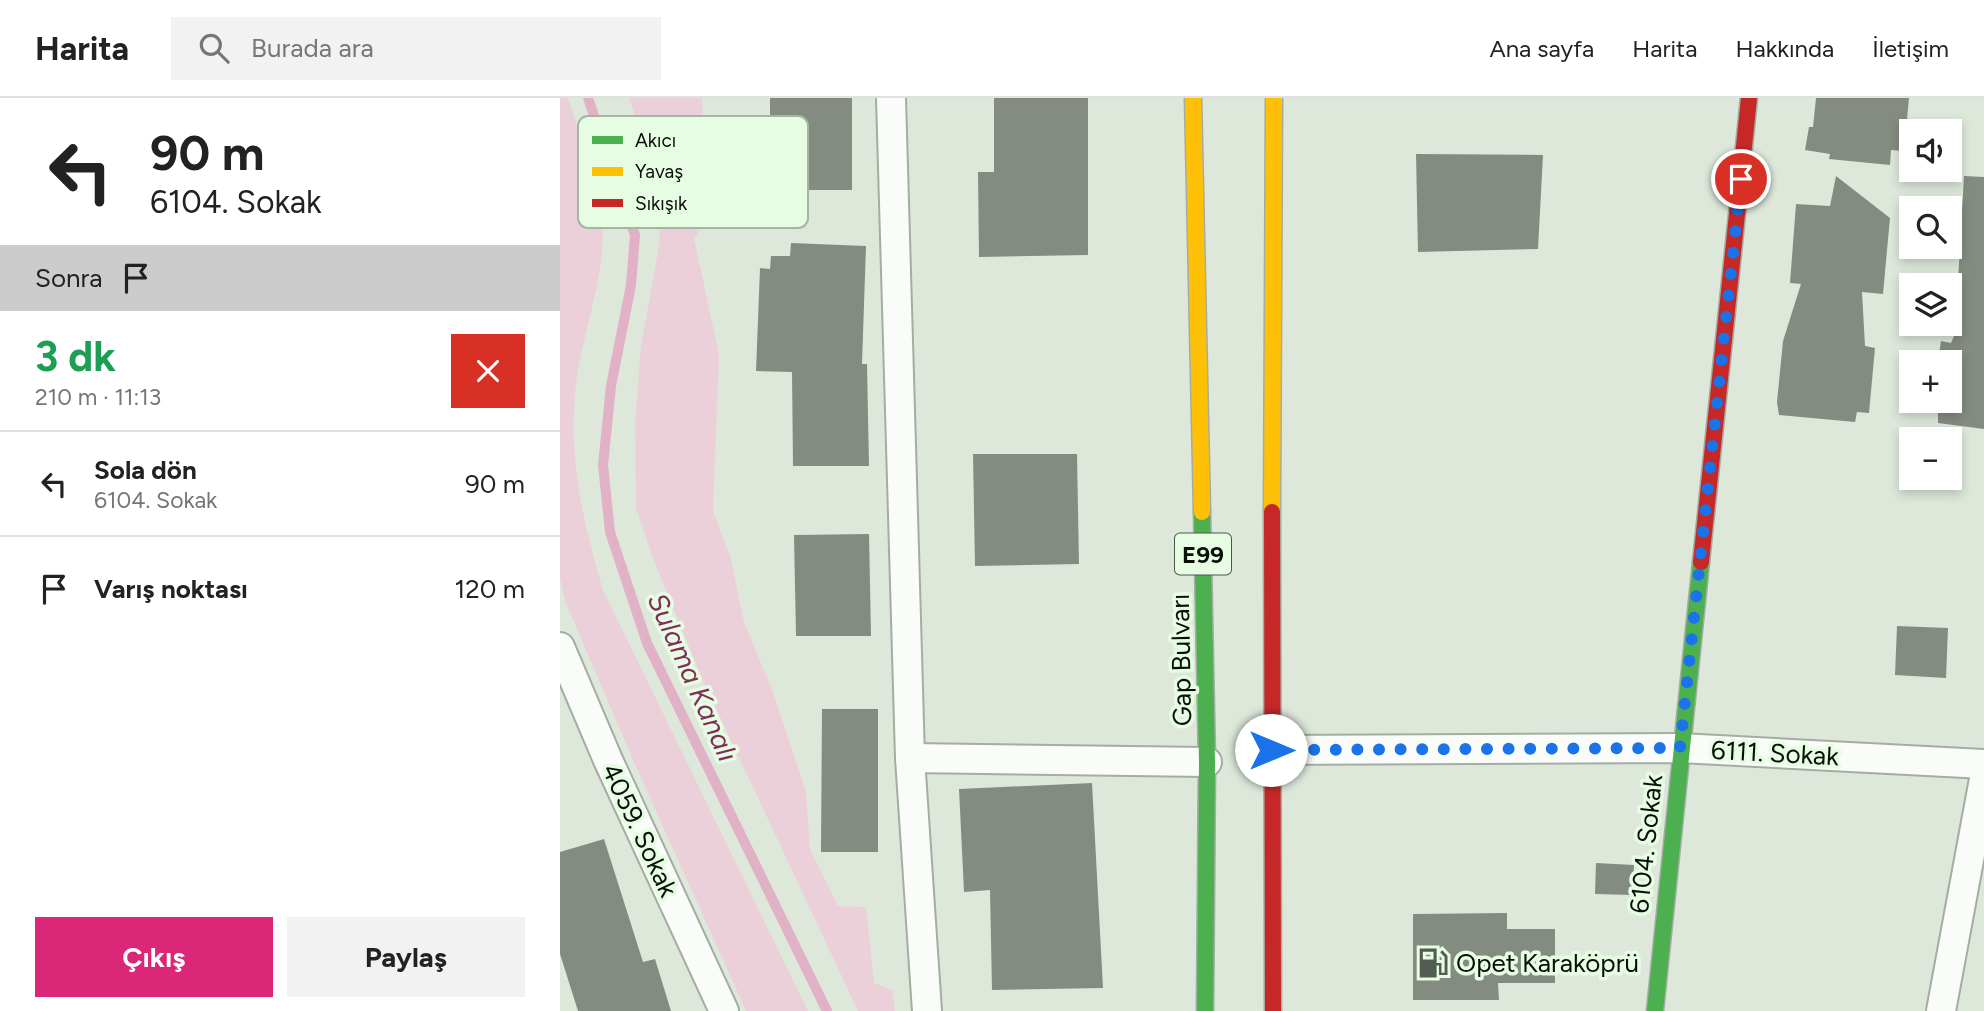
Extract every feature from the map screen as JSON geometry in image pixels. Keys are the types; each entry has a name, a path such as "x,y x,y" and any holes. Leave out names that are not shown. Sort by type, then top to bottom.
{"main road":[{"name":"Gap Bulvarı","path":"1193,98 1207,762 1205,1011"},
{"path":"1273,1011 1271,750 1274,98"},
{"name":"6104. Sokak","path":"1655,1011 1749,98"}],"street":[{"path":"891,98 910,758 927,1011"},
{"name":"4059. Sokak","path":"560,647 608,760 724,1011"},
{"name":"6111. Sokak","path":"1271,750 1680,748 1984,764"},
{"path":"910,758 1207,762"},
{"path":"1941,1011 1984,779"}],"shaded area":[{"path":"560,98 568,98 578,128 578,228 603,228 603,232 599,274 577,375 574,420 576,469 596,566 603,590 808,1011 746,1011 565,601 560,579"},
{"path":"629,98 702,98 703,116 635,116"},
{"path":"660,228 702,228 694,238 719,354 713,511 731,559 744,622 773,692 806,792 810,849 838,906 866,907 874,983 892,990 895,1011 858,1011 703,681 654,561 636,508 635,423 641,346 659,246"}],"building":[{"path":"770,98 852,98 852,190 808,190 808,116 770,116"},
{"path":"994,98 1088,98 1088,255 979,257 978,172 994,172"},
{"path":"1816,98 1909,98 1907,119 1899,119 1899,151 1891,150 1890,165 1829,159 1830,154 1805,150 1809,127 1813,127"},
{"path":"1416,154 1543,155 1538,249 1418,252"},
{"path":"1836,176 1890,218 1883,294 1862,292 1865,346 1875,348 1869,413 1857,412 1855,422 1779,415 1777,402 1783,341 1801,284 1790,283 1796,204 1830,206"},
{"path":"1964,176 1984,177 1984,429 1938,423 1938,413 1962,413 1962,350 1940,350 1941,341 1951,343 1954,336 1962,336 1962,273 1958,273 1959,259 1962,259"},
{"path":"791,243 866,246 862,364 867,364 869,466 793,466 792,372 756,371 760,268 770,269 771,256 790,256"},
{"path":"973,454 1077,454 1079,564 975,566"},
{"path":"869,534 871,636 796,636 794,535"},
{"path":"1897,626 1948,628 1946,678 1895,675"},
{"path":"822,709 878,709 878,852 821,852"},
{"path":"1092,783 1103,988 992,990 990,890 964,892 959,789"},
{"path":"604,839 643,962 655,959 671,1011 578,1011 560,954 560,852"},
{"path":"1596,863 1634,865 1632,895 1595,894"},
{"path":"1507,913 1507,929 1555,929 1555,983 1498,983 1499,1000 1413,1000 1413,914"}],"waterway":[{"name":"Sulama Kanalı","path":"588,98 594,116"},
{"name":"Sulama Kanalı","path":"633,228 635,235 631,285 611,386 603,465 610,532 647,643 827,1011"}],"traffic: fast":[{"path":"1202,512 1207,762 1205,1011"},
{"path":"1655,1011 1701,562"}],"traffic: slow":[{"path":"1193,98 1202,512"},
{"path":"1272,512 1274,98"}],"traffic: jam":[{"path":"1701,562 1749,98"},
{"path":"1272,512 1273,1011"}],"place":[{"name":"Opet Karaköprü","path":"1433,963"}],"route":[{"path":"1271,750 1680,748 1741,179"}]}
